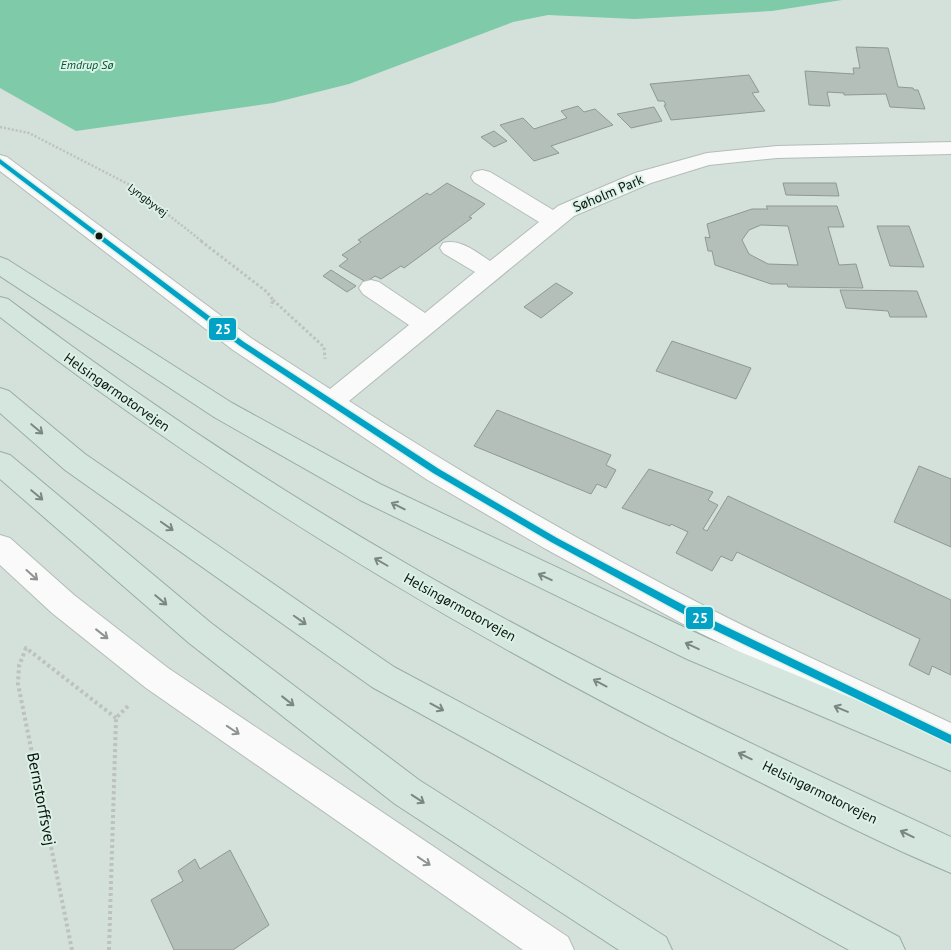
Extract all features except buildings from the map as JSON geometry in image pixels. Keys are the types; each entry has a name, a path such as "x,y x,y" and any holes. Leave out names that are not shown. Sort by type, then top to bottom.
{"highway":[{"path":"0,265 223,410 370,492 483,548 698,648 951,755"},
{"name":"Helsingørmotorvejen","path":"0,305 75,363 190,444 328,532 495,628 679,724 951,855"},
{"path":"0,398 76,462 383,677 886,950"},
{"path":"0,463 200,633 407,792 653,950"}],"street":[{"name":"Søholm Park","path":"330,403 566,211 643,178 707,160 777,152 951,148"},
{"path":"0,161 242,344 436,471 554,540 706,622 951,740"},
{"path":"482,178 554,222"},
{"path":"451,248 492,272"},
{"path":"371,288 426,325"},
{"path":"0,547 63,604 158,678 554,950"}],"path":[{"name":"Lyngbyvej","path":"0,127 29,133 130,185 267,292 273,300 324,347"},
{"path":"271,307 273,300"},
{"name":"Bernstorffsvej","path":"72,950 18,684 19,666 26,648 116,718"},
{"path":"109,950 116,718 158,678"}],"water":[{"name":"Emdrup Sø","path":"0,0 842,0 772,11 635,19 548,15 513,22 349,84 273,103 76,131 0,88"}],"transit line":[{"name":"25","path":"0,161 242,344 436,471 554,540 707,622 951,740"}]}
